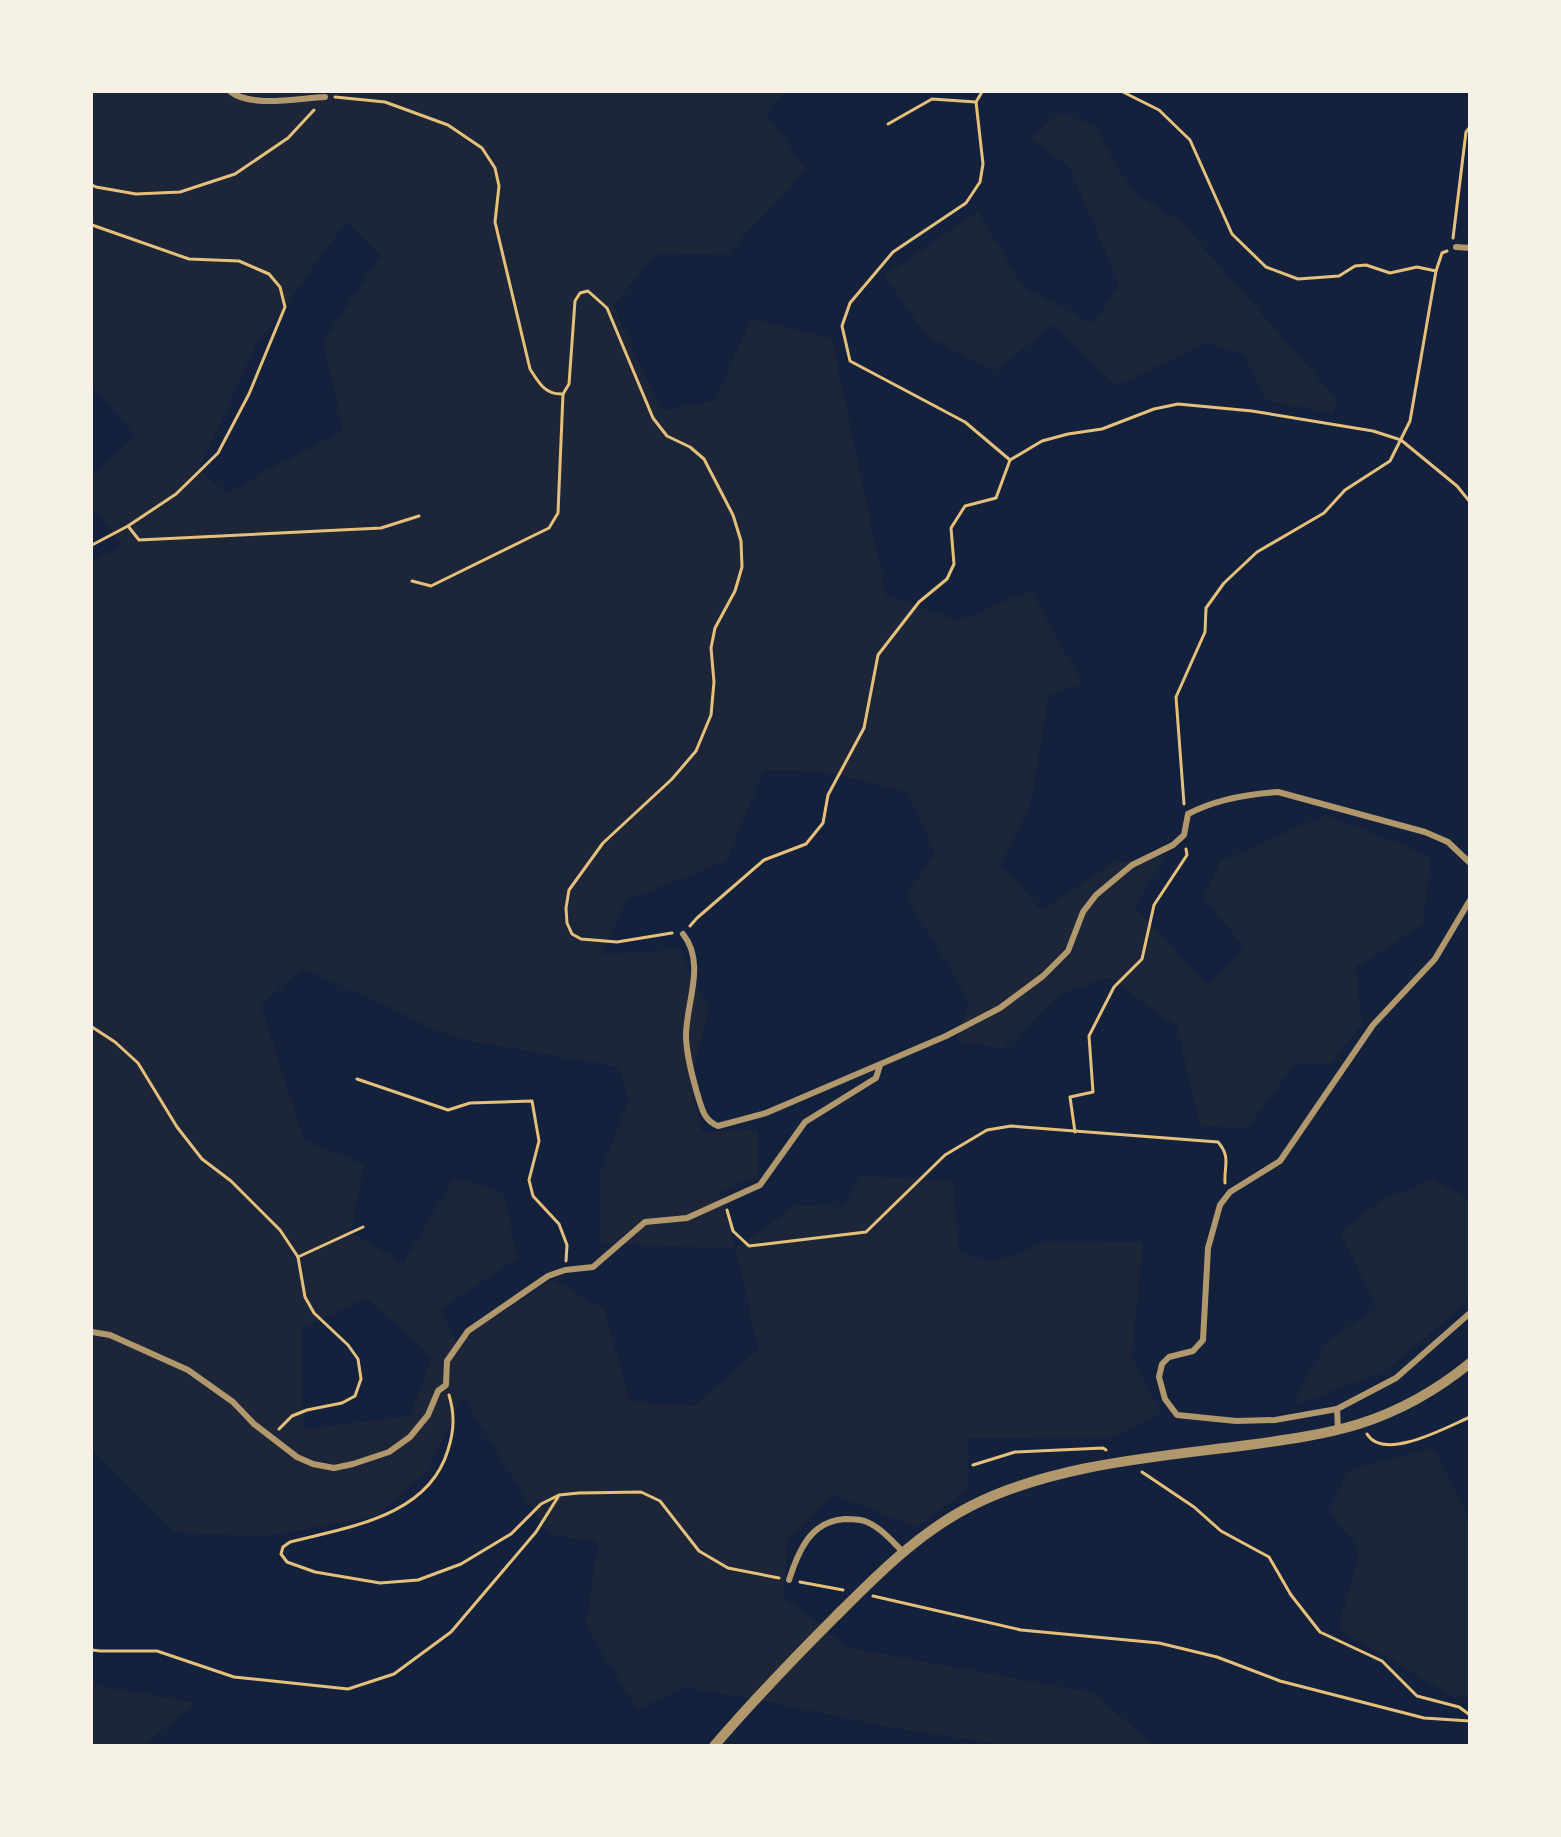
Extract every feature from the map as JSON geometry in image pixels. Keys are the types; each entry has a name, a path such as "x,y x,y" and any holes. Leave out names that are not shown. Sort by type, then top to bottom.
{"street":[{"path":"231,92 238,97 258,101 325,97"},
{"path":"1455,247 1470,248"},
{"path":"683,934 693,954 694,976 686,1037 690,1066 704,1115 711,1124 718,1126 766,1113 946,1036 1000,1008 1043,976 1068,951 1083,912 1096,895 1132,865 1173,845 1184,835 1188,814 1202,806 1260,793 1278,792 1425,832 1448,842 1470,863"},
{"path":"1470,900 1435,959 1373,1025 1280,1161 1230,1192 1220,1205 1208,1248 1203,1340 1193,1351 1169,1357 1162,1364 1159,1377 1165,1399 1177,1415 1236,1421 1275,1420 1337,1409 1396,1378 1470,1313"},
{"path":"92,1332 110,1335 188,1370 234,1402 254,1425 297,1457 314,1464 334,1468 389,1452 410,1437 428,1415 438,1391 446,1385 447,1361 468,1332 548,1276 565,1270 593,1267 645,1222 687,1218 760,1185 806,1122 876,1078 880,1065"},
{"path":"714,1746 773,1680 876,1576 936,1527 971,1506 1055,1475 1122,1462 1287,1440 1338,1430 1397,1409 1446,1382 1470,1363"},
{"path":"1337,1409 1338,1430"},
{"path":"789,1580 797,1555 808,1538 818,1528 839,1520 865,1520 878,1528 903,1552"}],"path":[{"path":"982,92 976,102 983,164 980,182 966,203 892,252 850,303 842,326 850,361 965,422 1010,460"},
{"path":"1123,92 1159,110 1190,140 1232,234 1266,267 1298,279 1339,276 1355,266 1366,265 1390,273 1417,267 1437,271"},
{"path":"92,184 96,188 136,194 180,192 235,174 288,138 325,97 385,102 448,125 482,148 495,168 499,186 495,222 530,369 542,387 553,394 562,394"},
{"path":"888,124 932,99 976,102"},
{"path":"1188,814 1183,800 1176,698 1205,632 1206,608 1224,583 1257,552 1324,513 1345,490 1390,461 1410,421 1442,253 1455,247 1453,236 1466,132 1470,127"},
{"path":"92,225 189,259 239,261 269,274 280,287 285,307 249,394 218,453 176,494 128,526 92,545"},
{"path":"412,581 431,586 549,528 558,513 562,394 569,384 575,301 580,292 588,291 607,308 653,418 667,436 690,447 704,459 733,515 741,541 742,567 735,591 716,628 711,648 714,682 711,715 696,751 672,779 603,843 569,890 566,908 567,923 572,934 581,939 617,942 674,932 683,934 697,918 764,860 806,844 823,823 828,795 864,728 878,655 919,602 947,579 954,564 951,528 965,506 996,498 1010,460 1042,441 1102,429 1154,409 1178,404 1252,411 1373,431 1401,440 1457,486 1470,502"},
{"path":"128,526 139,540 381,528 419,516"},
{"path":"1075,1132 1071,1097 1093,1092 1089,1036 1114,987 1142,959 1154,905 1186,855 1184,835"},
{"path":"92,1027 115,1042 138,1063 177,1127 202,1159 231,1181 280,1230 298,1257 305,1298 314,1312 348,1345 358,1359 361,1379 355,1395 342,1403 307,1410 292,1416 280,1427 274,1438"},
{"path":"357,1079 448,1110 470,1103 531,1101 539,1141 529,1180 533,1196 559,1224 567,1245 565,1270"},
{"path":"726,1202 733,1231 748,1246 866,1232 945,1155 987,1130 1011,1126 1218,1142 1225,1150 1227,1159 1224,1181 1230,1192"},
{"path":"298,1257 363,1227"},
{"path":"446,1385 453,1407 454,1431 445,1461 430,1483 414,1499 396,1511 370,1521 290,1542 283,1547 281,1554 287,1562 315,1572 380,1583 418,1580 461,1564 511,1534 541,1504 559,1496 579,1492 641,1492 660,1501 699,1551 728,1568 843,1590"},
{"path":"1360,1423 1370,1439 1385,1446 1418,1440 1470,1417"},
{"path":"974,1465 1015,1452 1103,1448 1194,1507 1221,1531 1269,1557 1291,1595 1320,1632 1382,1661 1418,1696 1459,1707 1470,1715"},
{"path":"92,1650 100,1652 157,1651 234,1677 348,1689 394,1674 451,1632 536,1532 559,1496"},
{"path":"865,1594 1021,1630 1159,1643 1217,1657 1280,1681 1424,1718 1470,1721"}],"shaded area":[{"path":"92,92 786,92 765,111 806,170 726,255 657,253 613,306 662,411 714,401 751,319 832,339 886,595 958,621 1031,591 1082,683 1049,695 1030,807 1000,863 1042,911 1114,863 1164,856 1135,908 1208,985 1244,947 1204,898 1220,862 1326,815 1431,857 1423,924 1356,967 1362,1024 1329,1065 1296,1063 1246,1129 1200,1125 1177,1027 1109,977 1060,994 1003,1049 956,1040 969,1000 907,897 935,852 905,790 820,771 764,770 726,861 627,900 601,954 678,950 709,1010 691,1083 702,1132 758,1130 758,1176 719,1191 736,1248 795,1206 844,1207 861,1176 953,1181 959,1253 993,1263 1044,1243 1143,1242 1132,1356 1162,1414 1114,1437 969,1438 968,1489 916,1527 834,1494 788,1539 783,1597 850,1648 1093,1693 1154,1745 1004,1745 878,1725 781,1704 685,1687 638,1710 586,1626 598,1541 549,1535 463,1397 428,1470 376,1516 261,1537 175,1532 92,1449 92,562 122,545 92,506 92,476 135,436 92,384","holes":["346,222 381,255 323,342 343,430 227,493 199,470 255,347","303,968 455,1038 618,1067 629,1101 599,1175 600,1243 736,1249 758,1349 695,1406 630,1402 604,1309 552,1280 456,1342 441,1309 518,1258 503,1192 454,1178 403,1264 351,1232 364,1165 304,1140 261,1005","367,1298 432,1357 410,1416 304,1429 301,1328"]},
{"path":"1061,112 1094,127 1131,190 1182,223 1338,401 1333,413 1266,400 1243,354 1206,343 1116,386 1054,325 993,371 927,336 884,276 978,212 1024,288 1093,324 1119,285 1070,168 1030,138"},
{"path":"1433,1179 1469,1200 1469,1301 1385,1371 1294,1405 1327,1341 1377,1308 1340,1232 1381,1201"},
{"path":"1435,1449 1469,1518 1469,1695 1456,1698 1338,1629 1360,1549 1329,1513 1349,1470"},
{"path":"92,1685 197,1703 143,1745 92,1745"}]}
